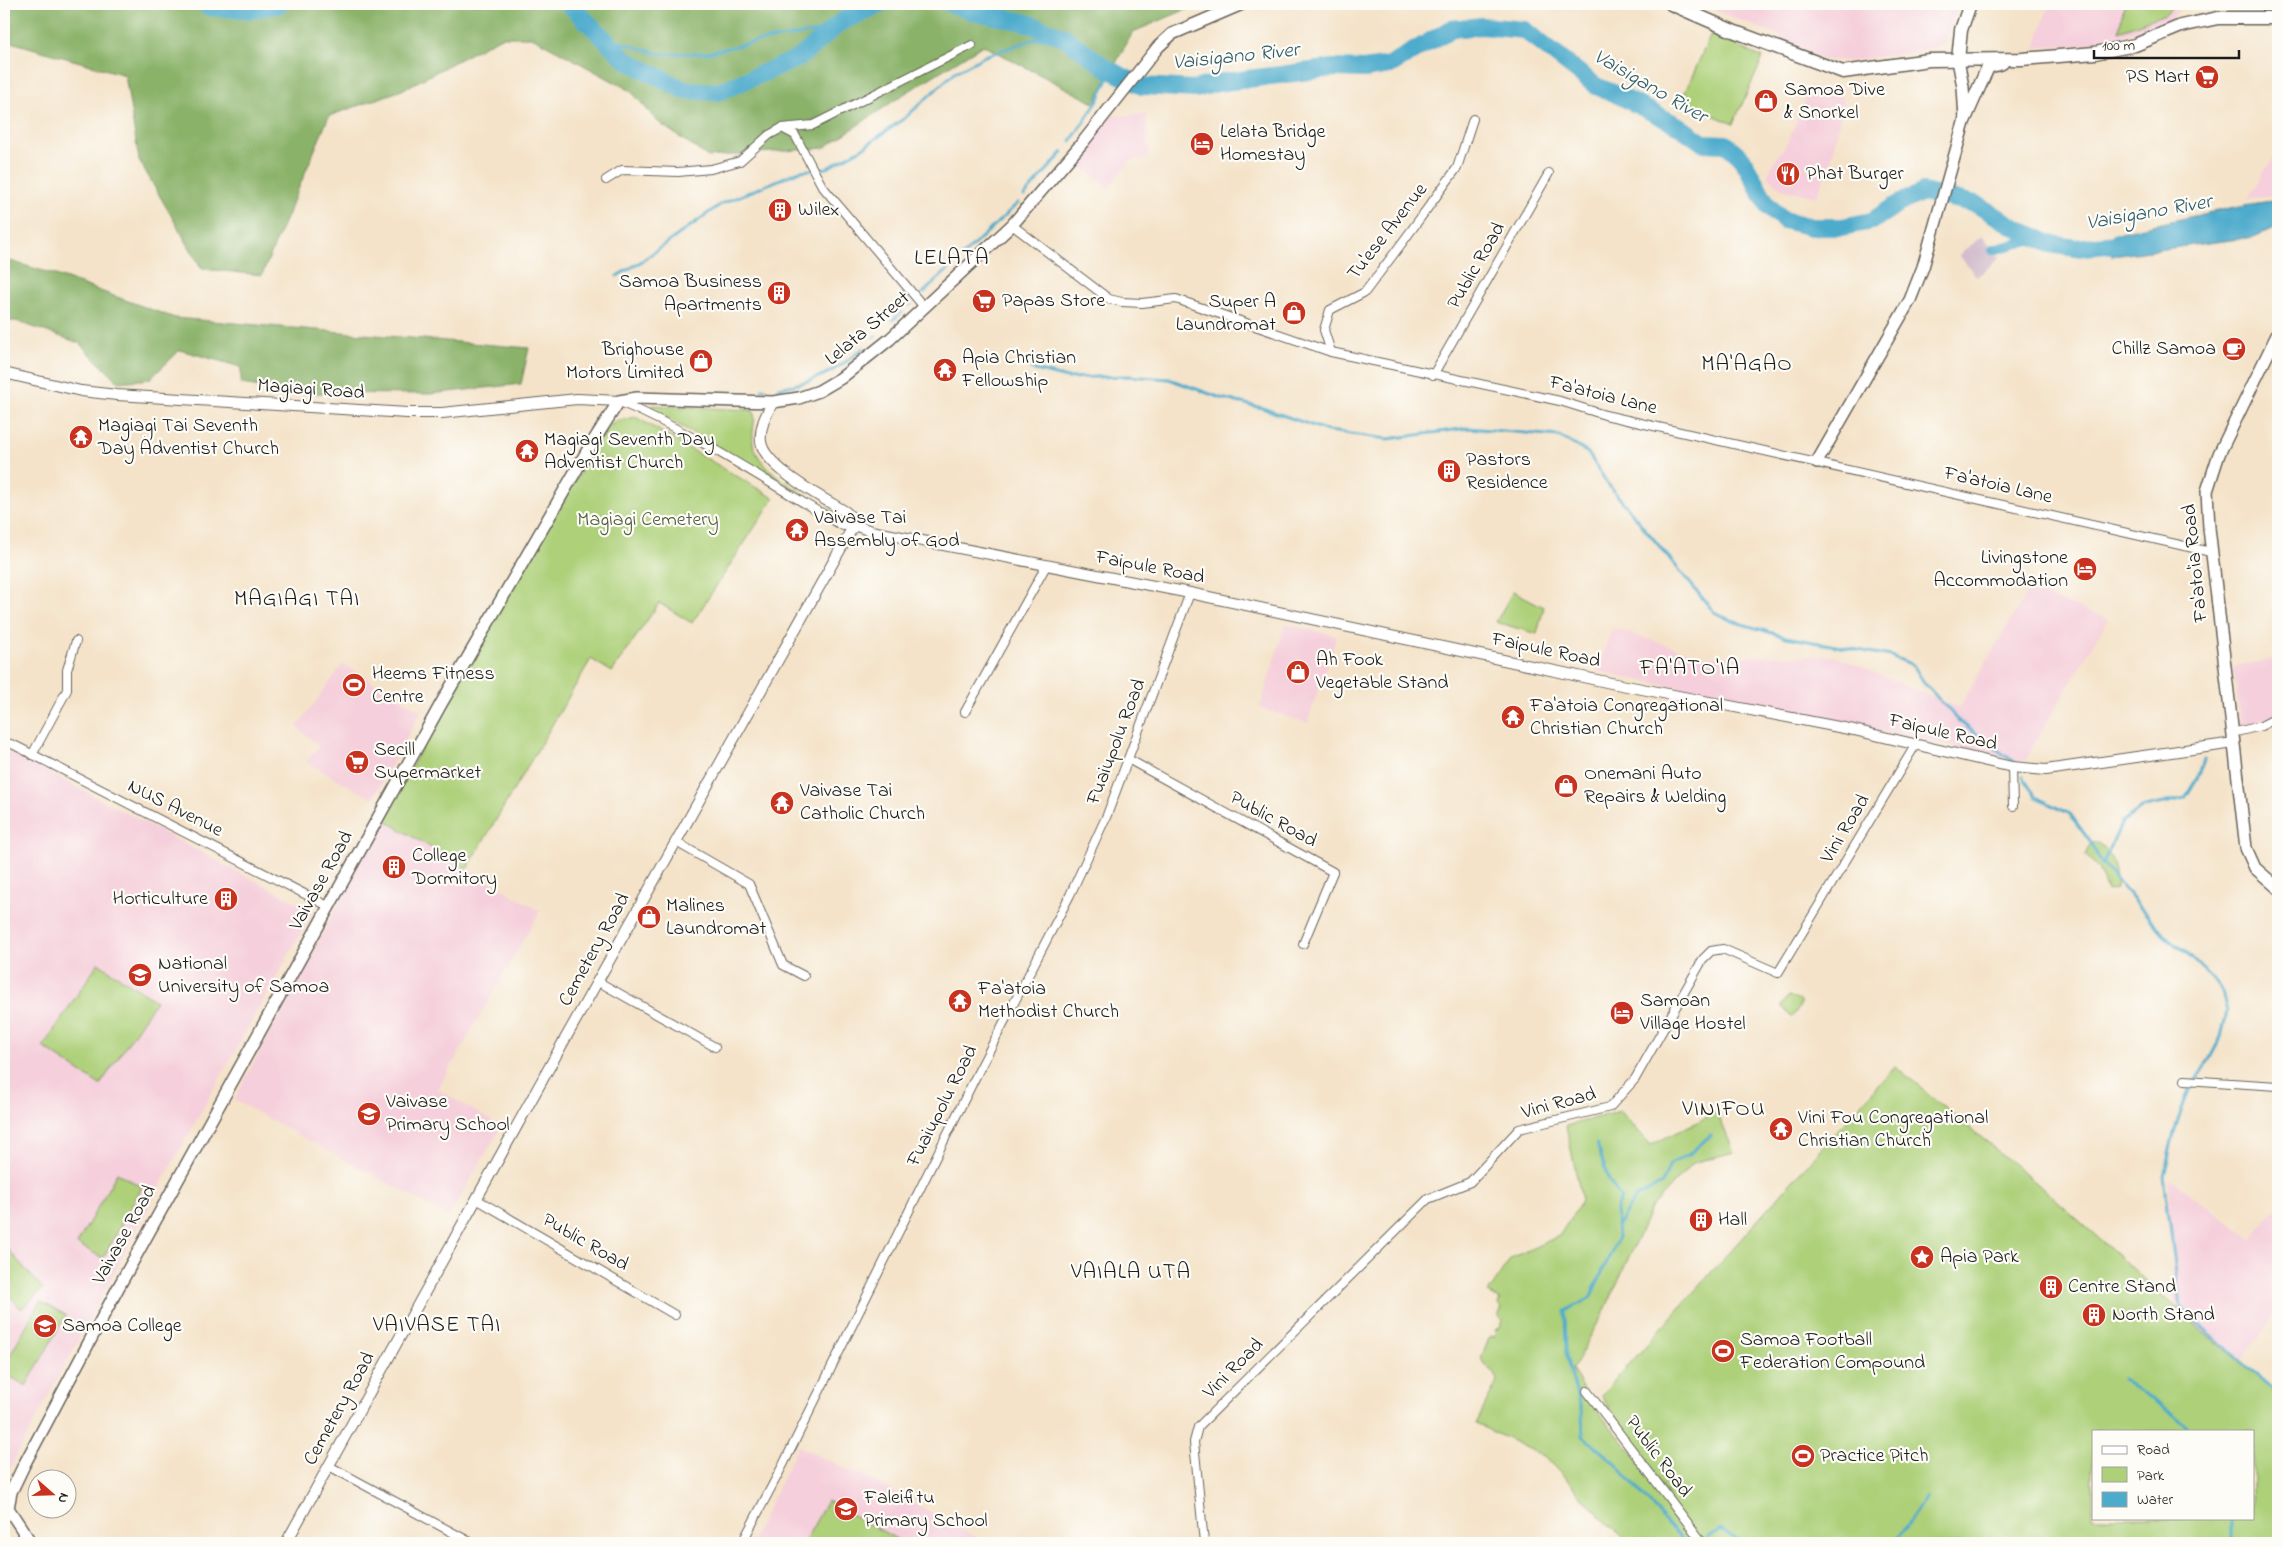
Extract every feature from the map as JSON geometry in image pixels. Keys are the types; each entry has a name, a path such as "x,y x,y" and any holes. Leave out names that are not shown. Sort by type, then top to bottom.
{"main road":[{"name":"Lelata Street","path":"619,401 637,398 773,402 799,398 819,391 842,378 868,358 1012,225 1083,142 1147,60 1172,34 1242,4"},
{"path":"1672,4 1733,31 1843,72 1929,60 2022,59 2094,54 2135,46 2181,26 2218,18 2278,18"},
{"path":"1965,119 1964,94 1958,60 1961,30 1970,4"},
{"path":"1817,462 1910,300 1923,267 1965,119 1988,67 2022,59"},
{"name":"Fa'ato'ia Road","path":"2278,333 2219,454 2207,491 2212,552 2246,848 2255,868 2278,888"},
{"name":"Vaivase Road","path":"31,1543 6,1508 14,1485 101,1319 473,647 619,401"}],"street":[{"path":"606,180 622,170 678,172 711,169 740,161 770,135 782,128 812,126 972,45"},
{"name":"Tu'ese Avenue","path":"1331,352 1324,330 1330,310 1365,292 1399,247 1457,168 1473,119"},
{"path":"782,128 795,135 808,163 822,186 924,307"},
{"name":"Public Road","path":"1434,375 1549,173"},
{"name":"Fa'atoia Lane","path":"1012,225 1109,299 1142,303 1176,299 1331,352 1560,401 1605,415 2212,552"},
{"name":"Magiagi Road","path":"4,373 81,392 117,396 373,412 442,414 546,401 577,399 619,401"},
{"path":"619,401 698,441 843,526 854,525 852,518 846,512 801,485 766,454 761,443 762,431 764,420 773,402"},
{"name":"Faipule Road","path":"854,525 871,531 1190,593 1593,679 1780,715 2012,767 2046,770 2233,738"},
{"name":"Cemetery Road","path":"286,1543 478,1200 597,981 854,525"},
{"path":"965,712 1046,566"},
{"name":"Fuaiupolu Road","path":"742,1543 784,1465 973,1083 1070,895 1107,815 1190,593"},
{"path":"32,755 67,690 67,670 76,641"},
{"path":"2233,738 2278,718"},
{"name":"NUS Avenue","path":"4,742 330,907"},
{"name":"Vini Road","path":"1204,1543 1194,1442 1198,1427 1428,1199 1470,1182 1519,1129 1610,1107 1635,1079 1703,959 1711,951 1723,950 1778,972 1916,744"},
{"name":"Public Road","path":"1128,759 1333,872 1303,944"},
{"path":"2012,767 2013,806"},
{"path":"676,842 749,884 783,965 804,976"},
{"path":"597,981 715,1047"},
{"path":"2187,1080 2278,1086"},
{"name":"Public Road","path":"478,1200 675,1315"},
{"name":"Public Road","path":"1587,1391 1703,1543"},
{"path":"329,1466 472,1543"}],"shaded area":[{"path":"1700,4 1959,4 1944,43 1918,51 1850,61 1823,60 1773,33"},
{"path":"2049,4 2190,4 2179,10 2170,20 2101,43 2035,48"},
{"path":"2210,4 2278,4 2278,6 2220,7"},
{"path":"1810,86 1844,98 1831,162 1816,197 1782,189 1767,176 1789,140"},
{"path":"1146,114 1149,157 1130,161 1108,188 1073,160 1110,116"},
{"path":"2278,149 2278,196 2248,198"},
{"path":"1982,236 1999,258 1977,277 1959,255"},
{"path":"2029,589 2108,619 2024,762 1597,671 1612,628 1704,656 1835,656 1959,708"},
{"name":"Ah Fook Vegetable Stand","path":"1285,624 1337,636 1307,723 1260,708"},
{"path":"2278,659 2278,713 2244,727 2240,720 2233,666"},
{"path":"343,664 421,711 373,799 306,762 319,746 297,727"},
{"name":"National University of Samoa","path":"4,752 14,754 313,911 167,1173 4,1479"},
{"path":"383,819 540,911 438,1089 501,1127 449,1216 234,1100"},
{"path":"2169,1178 2252,1240 2278,1205 2278,1310 2242,1359 2175,1311"},
{"name":"Faleifitu Primary School","path":"798,1446 856,1474 859,1473 987,1543 751,1543"}],"green space":[{"path":"4,4 763,4 778,7 803,4 1199,4 1133,32 1094,103 983,45 904,94 824,148 708,157 658,122 631,91 532,37 501,37 402,90 329,116 262,275 202,269 139,160 125,75 4,40"},
{"path":"2124,4 2176,4 2165,14 2119,31"},
{"path":"1711,34 1763,58 1733,124 1681,101"},
{"path":"4,259 53,274 175,318 529,348 521,384 430,394 302,393 241,384 241,367 180,350 150,379 118,382 79,343 16,321 4,321"},
{"path":"652,405 749,410 754,412 754,447 768,468 792,487 842,517 651,409"},
{"name":"Magiagi Cemetery","path":"636,417 774,498 692,623 659,603 612,672 591,659 467,869 383,819 455,687 606,428 619,420"},
{"path":"1513,591 1544,607 1537,634 1496,622"},
{"path":"2098,842 2107,851 2113,863 2116,889 2107,891 2098,868 2085,855 2091,843"},
{"path":"98,963 156,1001 100,1085 43,1047"},
{"path":"1789,996 1800,1001 1800,1006 1792,1017 1781,1006"},
{"name":"Apia Park","path":"1895,1066 2040,1186 2204,1332 2278,1393 2278,1543 1630,1543 1604,1520 1544,1456 1476,1424 1498,1379 1481,1359 1490,1336 1494,1337 1496,1329 1500,1328 1502,1320 1498,1317 1502,1309 1498,1305 1500,1300 1488,1293 1511,1258 1559,1236 1582,1201 1566,1126 1620,1111 1651,1145 1717,1112 1734,1152 1692,1163 1651,1208 1605,1310 1572,1369 1589,1401 1668,1495 1601,1396"},
{"path":"117,1173 142,1187 103,1258 77,1244"},
{"path":"4,1245 43,1289 21,1309 4,1289"},
{"path":"40,1301 66,1315 26,1386 4,1373 4,1366"},
{"path":"827,1501 904,1543 804,1543"}],"water":[{"path":"2278,200 2278,226 2254,237 2112,256 2112,234 2244,205"}],"waterway":[{"name":"Vaisigano River","path":"204,4 209,7 250,10 280,4"},
{"name":"Vaisigano River","path":"569,4 626,60 684,90 718,92 799,58 841,22 880,4"},
{"name":"Vaisigano River","path":"951,4 975,12 1024,22 1064,37 1108,69 1142,86 1195,89 1217,83 1333,68 1364,69 1390,65 1451,29 1482,26 1524,30 1596,86 1679,126 1703,143 1726,144 1742,158 1768,206 1784,220 1812,227 1842,227 1872,221 1896,205 1923,192 1976,204 2018,229 2050,244 2076,248 2136,242"},
{"path":"603,37 660,54 707,53 753,42 817,32 841,22"},
{"path":"617,276 642,261 721,204 800,171 827,168 863,148 906,117 955,72 985,56 1035,39 1064,37"},
{"path":"1071,141 1097,102 1112,71"},
{"path":"1024,196 1063,152"},
{"path":"960,258 1018,203"},
{"path":"1993,250 2037,238"},
{"path":"923,293 953,265"},
{"path":"893,320 902,312"},
{"path":"778,388 802,383 824,375 844,363 863,348"},
{"path":"1031,369 1067,378 1128,376 1169,379 1221,398 1262,408 1328,431 1388,439 1468,428 1559,436 1588,453 1607,483 1714,612 1732,621 1786,637 1891,656 1913,665 1925,684 1959,721 2015,763"},
{"path":"2204,760 2199,775 2185,798 2141,808 2122,822 2103,864 2164,935 2193,959 2221,987 2227,1012 2221,1037 2209,1060 2188,1092 2174,1132 2164,1176 2180,1307 2278,1394"},
{"path":"2023,776 2036,797 2070,814 2091,843 2102,864"},
{"path":"1618,1225 1636,1197 1662,1184 1670,1164 1688,1155 1711,1135"},
{"path":"1597,1144 1609,1181 1621,1198 1616,1209 1618,1238 1590,1298 1565,1311 1566,1356 1582,1413 1583,1436 1617,1465 1684,1543"},
{"path":"2123,1379 2161,1405 2191,1430"},
{"path":"1894,1543 1926,1497"},
{"path":"2233,1520 2233,1543"},
{"path":"1708,1537 1721,1529 1741,1543"}],"place":[{"name":"PS Mart","path":"2207,77"},
{"name":"Samoa Dive & Snorkel","path":"1766,101"},
{"name":"Lelata Bridge Homestay","path":"1202,144"},
{"name":"Phat Burger","path":"1788,174"},
{"name":"Wilex","path":"780,210"},
{"name":"Samoa Business Apartments","path":"779,293"},
{"name":"Papas Store","path":"984,301"},
{"name":"Super A Laundromat","path":"1294,313"},
{"name":"Chillz Samoa","path":"2234,349"},
{"name":"Brighouse Motors Limited","path":"701,361"},
{"name":"Apia Christian Fellowship","path":"945,370"},
{"name":"Magiagi Tai Seventh Day Adventist Church","path":"81,437"},
{"name":"Magiagi Seventh Day Adventist Church","path":"527,451"},
{"name":"Pastors Residence","path":"1449,471"},
{"name":"Vaivase Tai Assembly of God","path":"797,530"},
{"name":"Livingstone Accommodation","path":"2085,569"},
{"name":"Ah Fook Vegetable Stand","path":"1298,672"},
{"name":"Heems Fitness Centre","path":"354,685"},
{"name":"Fa'atoia Congregational Christian Church","path":"1513,717"},
{"name":"Secill Supermarket","path":"357,762"},
{"name":"Onemani Auto Repairs & Welding","path":"1566,786"},
{"name":"Vaivase Tai Catholic Church","path":"782,803"},
{"name":"College Dormitory","path":"394,867"},
{"name":"Horticulture","path":"226,899"},
{"name":"Malines Laundromat","path":"649,917"},
{"name":"National University of Samoa","path":"140,975"},
{"name":"Fa'atoia Methodist Church","path":"960,1001"},
{"name":"Samoan Village Hostel","path":"1622,1013"},
{"name":"Vaivase Primary School","path":"369,1114"},
{"name":"Vini Fou Congregational Christian Church","path":"1781,1129"},
{"name":"Hall","path":"1701,1220"},
{"name":"Apia Park","path":"1922,1257"},
{"name":"Centre Stand","path":"2051,1287"},
{"name":"North Stand","path":"2094,1315"},
{"name":"Samoa College","path":"45,1326"},
{"name":"Samoa Football Federation Compound","path":"1723,1351"},
{"name":"Practice Pitch","path":"1803,1456"},
{"name":"Faleifitu Primary School","path":"846,1509"}],"district":[{"name":"LELATA","path":"952,259"},
{"name":"MA'AGAO","path":"1747,365"},
{"name":"MAGIAGI TAI","path":"297,600"},
{"name":"FA'ATO'IA","path":"1690,669"},
{"name":"VINIFOU","path":"1724,1110"},
{"name":"VAIALA UTA","path":"1131,1273"},
{"name":"VAIVASE TAI","path":"437,1326"}]}
